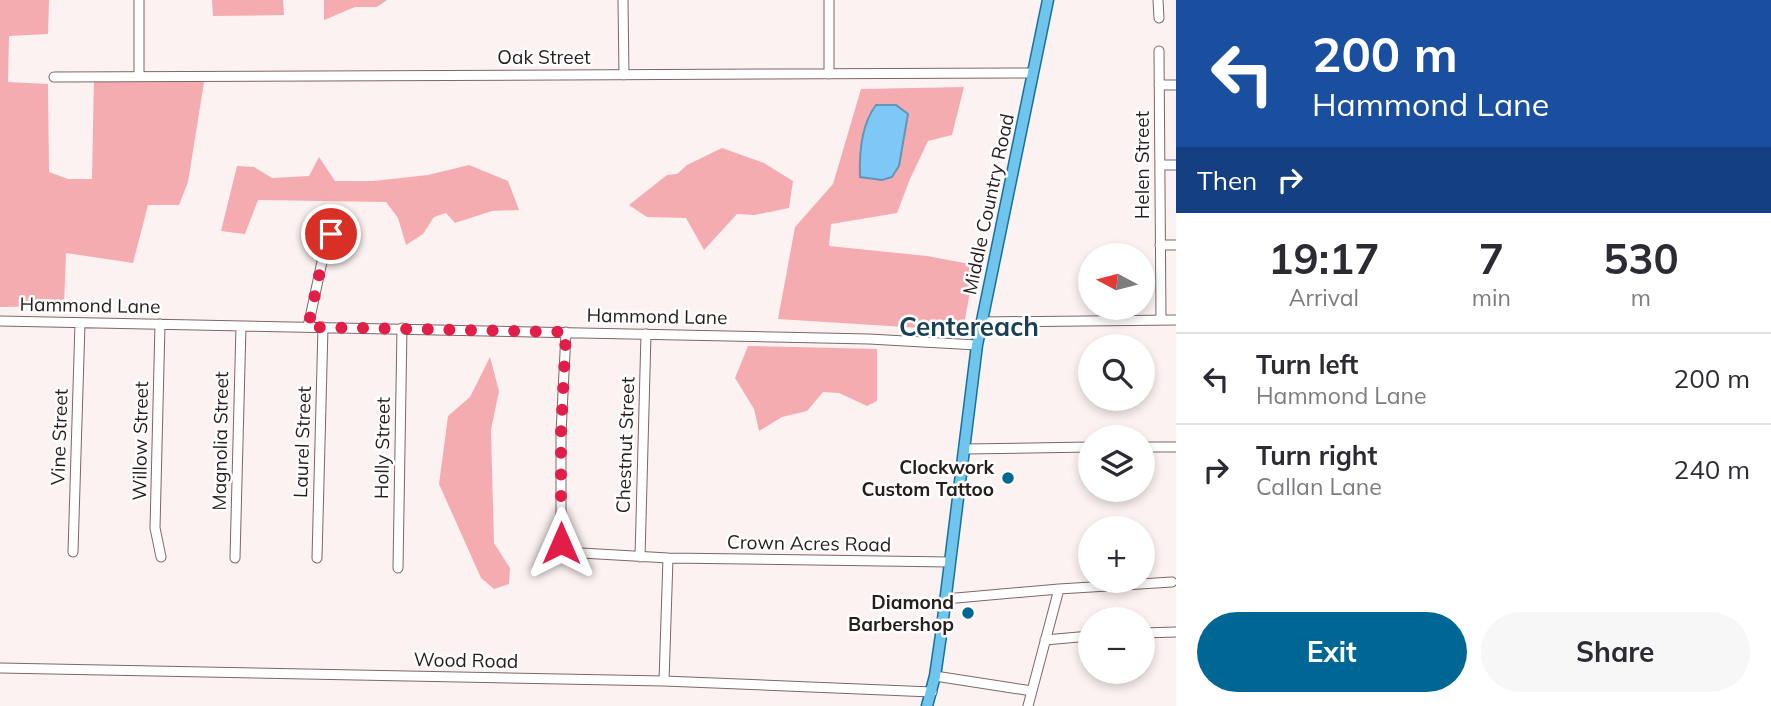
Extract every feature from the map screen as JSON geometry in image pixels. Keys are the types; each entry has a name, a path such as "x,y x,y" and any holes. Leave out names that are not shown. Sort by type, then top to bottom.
{"main road":[{"name":"Middle Country Road","path":"927,706 935,676 981,321 1048,0"}],"street":[{"path":"139,0 139,76"},
{"path":"623,0 624,75"},
{"path":"829,0 829,74"},
{"path":"1158,0 1159,18"},
{"name":"Helen Street","path":"1159,51 1161,320"},
{"name":"Oak Street","path":"54,77 1034,73"},
{"path":"1159,85 1176,85"},
{"path":"1160,165 1176,165"},
{"path":"308,327 326,243 331,234"},
{"path":"1160,245 1176,245"},
{"path":"981,321 1176,320"},
{"name":"Hammond Lane","path":"0,321 869,339 977,345"},
{"name":"Vine Street","path":"74,552 80,323"},
{"name":"Willow Street","path":"160,324 155,528 161,558"},
{"name":"Magnolia Street","path":"235,558 241,326"},
{"name":"Laurel Street","path":"317,558 323,327"},
{"name":"Holly Street","path":"398,568 402,328"},
{"name":"Crown Acres Road","path":"566,332 561,433 562,551 574,554 625,554 668,558 949,562"},
{"name":"Chestnut Street","path":"640,557 646,334"},
{"path":"964,449 1078,447"},
{"path":"1155,447 1176,447"},
{"path":"664,681 668,558"},
{"path":"945,599 1172,582"},
{"path":"1028,706 1059,589"},
{"path":"1155,633 1176,632"},
{"path":"1045,640 1078,637"},
{"name":"Wood Road","path":"0,668 664,681 932,692"},
{"path":"935,676 1032,691"}],"shaded area":[{"path":"0,0 49,0 48,34 9,36 8,82 48,84 49,172 68,179 92,179 94,76 205,76 188,182 179,205 148,205 133,263 66,253 64,306 0,307"},
{"path":"212,0 283,0 284,15 213,16"},
{"path":"324,0 387,0 377,7 355,7 324,20"},
{"path":"964,87 952,135 928,141 897,213 831,224 829,246 927,256 975,265 962,335 936,329 778,319 795,227 833,184 861,89"},
{"path":"722,148 764,163 793,181 789,208 754,215 737,214 704,250 686,218 647,217 629,205 667,175 677,174 687,165"},
{"path":"319,157 335,181 373,181 428,175 469,165 508,181 519,210 492,211 455,223 446,213 434,217 423,234 406,245 398,218 386,202 258,200 245,234 221,231 237,166 254,167 272,178 309,176"},
{"path":"748,346 877,349 877,401 867,406 839,393 823,392 807,411 782,417 759,431 754,409 735,378"},
{"path":"490,357 499,391 491,430 494,543 510,568 509,584 494,589 481,578 439,484 448,416 470,397"}],"water":[{"path":"876,105 896,105 908,114 899,166 892,177 882,180 860,177 862,139 867,121"}],"place":[{"name":"Clockwork Custom Tattoo","path":"1008,478"},
{"name":"Diamond Barbershop","path":"968,613"}],"district":[{"name":"Centereach","path":"969,326"}],"route":[{"path":"331,234 326,243 308,327 566,332 561,433 561,543"}]}
